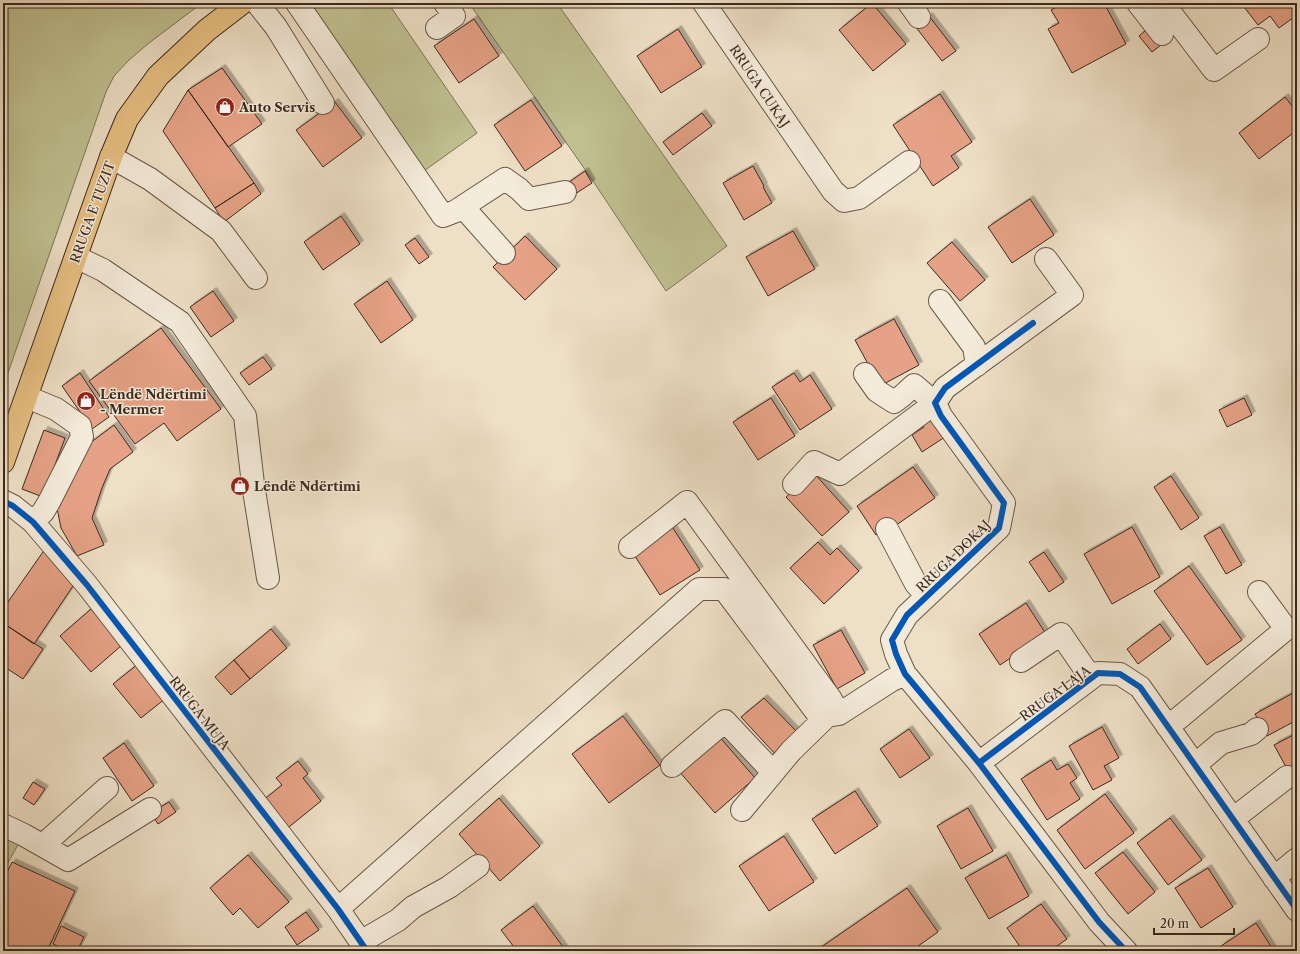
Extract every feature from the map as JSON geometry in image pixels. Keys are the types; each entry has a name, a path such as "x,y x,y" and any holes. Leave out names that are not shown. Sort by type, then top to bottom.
{"main road":[{"name":"RRUGA E TUZIT","path":"3,462 111,157 127,119 158,76 207,30 242,3"}],"street":[{"path":"257,3 276,27 323,103"},
{"path":"297,3 443,216 463,207 505,179 519,188 529,199 565,192"},
{"path":"437,28 454,16 445,3"},
{"name":"RRUGA CUKAJ","path":"704,3 817,169 833,191 844,201 859,198 909,162"},
{"path":"1138,3 1162,34"},
{"path":"1163,3 1214,70 1258,39"},
{"path":"111,157 150,179 221,231 256,278"},
{"path":"463,207 504,253"},
{"path":"76,257 103,270 180,322 245,416 253,484 268,578"},
{"path":"794,484 814,462 840,474 935,403 945,388 1072,295 1046,259"},
{"path":"940,301 974,347 977,365"},
{"name":"RRUGA DOKAJ","path":"865,374 877,391 894,402 914,385 935,403 942,416 1004,503 1000,528 907,614 892,640 896,654 905,674 979,763"},
{"path":"27,397 56,408 80,426 82,437 49,502 43,512 33,522"},
{"name":"RRUGA MUJA","path":"3,501 13,506 33,522 92,591 338,909 364,946"},
{"path":"630,547 687,502 830,698 828,714"},
{"path":"887,528 916,584 927,596"},
{"path":"338,909 699,589 724,589 828,714"},
{"path":"1167,726 1180,718 1286,629 1259,592"},
{"path":"1021,661 1061,634 1091,678"},
{"name":"RRUGA LAJA","path":"979,763 1098,673 1120,674 1140,687 1297,910"},
{"path":"742,810 791,751 828,714 905,674"},
{"path":"672,766 725,721 773,772"},
{"path":"1195,765 1221,743 1250,734 1258,729"},
{"path":"979,763 1099,922 1126,951"},
{"path":"1233,819 1287,777"},
{"path":"43,845 107,788"},
{"path":"3,825 43,845 68,860 150,809"},
{"path":"1274,878 1297,858"},
{"path":"364,946 369,937 398,920 413,907 449,887 478,866"}],"green space":[{"path":"3,3 202,3 149,43 129,60 114,76 106,92 3,387"},
{"path":"308,3 388,3 477,133 421,173"},
{"path":"469,3 557,3 727,246 666,291 595,184"},
{"path":"3,834 20,841 3,872"}],"building":[{"path":"872,3 906,44 873,71 839,30"},
{"path":"1064,3 1104,3 1126,44 1072,73 1048,29 1059,23 1051,10"},
{"path":"1241,3 1291,3 1297,11 1297,15 1279,28 1270,16 1258,25"},
{"path":"929,16 956,51 942,61 915,26"},
{"path":"474,19 499,56 459,83 434,46"},
{"path":"1153,24 1166,41 1152,52 1139,36"},
{"path":"678,29 702,67 661,93 637,56"},
{"name":"Auto Servis","path":"222,68 262,124 228,147 188,90"},
{"path":"188,90 254,183 215,208 163,131"},
{"path":"940,94 972,142 951,156 959,168 933,186 893,125"},
{"path":"1285,97 1297,112 1297,130 1259,159 1239,133"},
{"path":"531,100 562,146 525,171 494,125"},
{"path":"335,102 362,138 323,167 296,130"},
{"path":"702,113 712,126 673,155 663,142"},
{"path":"753,166 772,203 744,220 723,183"},
{"path":"585,171 592,183 572,196 565,185"},
{"path":"254,183 261,194 224,222 215,208"},
{"path":"1030,199 1054,235 1012,263 988,227"},
{"path":"341,216 360,244 323,270 304,242"},
{"path":"793,231 815,269 768,296 746,257"},
{"path":"525,236 557,269 525,300 493,267"},
{"path":"415,238 429,257 419,264 405,245"},
{"path":"952,242 985,280 960,301 927,263"},
{"path":"387,281 413,320 381,343 354,304"},
{"path":"213,291 234,321 211,337 190,307"},
{"path":"894,319 919,365 880,386 855,340"},
{"path":"161,328 221,409 177,441 164,423 135,444 89,381"},
{"path":"263,357 272,369 249,385 240,373"},
{"name":"Lëndë Ndërtimi - Mermer","path":"80,373 109,417 92,429 62,386"},
{"path":"794,373 800,382 810,375 832,409 800,430 772,387"},
{"path":"771,398 795,436 758,460 733,422"},
{"path":"1244,398 1252,415 1227,427 1219,410"},
{"path":"930,412 945,437 922,452 912,435 924,427 919,419"},
{"path":"114,425 133,452 110,469 92,518 104,545 77,556 61,528 57,508 86,446"},
{"path":"44,430 65,438 43,497 22,489"},
{"path":"913,467 935,498 892,528 890,525 876,535 857,506"},
{"path":"813,472 849,512 822,536 786,497"},
{"path":"1171,476 1199,518 1181,530 1154,487"},
{"path":"671,525 700,570 660,595 631,550"},
{"path":"1132,527 1160,577 1112,604 1084,554"},
{"path":"1220,527 1242,565 1226,574 1204,536"},
{"path":"818,542 830,555 837,548 859,571 824,604 790,568"},
{"path":"45,549 75,583 34,644 3,623 3,609"},
{"path":"1044,552 1064,582 1049,592 1029,562"},
{"path":"1189,566 1242,640 1207,665 1154,591"},
{"path":"1026,603 1046,634 1000,665 979,634"},
{"path":"91,609 122,645 91,672 60,636"},
{"path":"3,623 43,649 23,679 3,666"},
{"path":"1160,624 1171,639 1138,664 1127,649"},
{"path":"271,629 287,648 250,679 234,660"},
{"path":"841,630 865,673 837,689 813,645"},
{"path":"234,660 250,679 231,695 215,677"},
{"path":"138,664 166,698 141,718 113,684"},
{"path":"1295,692 1297,696 1297,720 1267,736 1255,714"},
{"path":"764,698 799,734 776,755 741,717"},
{"path":"623,716 660,765 609,803 572,754"},
{"path":"1102,727 1119,758 1104,766 1112,780 1093,790 1069,746"},
{"path":"909,729 930,758 900,778 880,749"},
{"path":"1297,733 1297,787 1274,745"},
{"path":"718,735 755,778 715,813 678,770"},
{"path":"124,743 154,786 132,801 103,758"},
{"path":"1051,760 1057,770 1068,764 1077,778 1070,783 1080,799 1047,820 1021,779"},
{"path":"298,761 308,774 303,778 321,801 284,831 261,802 282,785 276,778"},
{"path":"33,782 45,789 34,805 23,798"},
{"path":"855,791 878,826 835,854 812,819"},
{"path":"1105,794 1134,833 1085,869 1057,830"},
{"path":"499,798 540,846 500,881 459,834"},
{"path":"169,802 176,812 158,824 151,813"},
{"path":"968,808 993,851 961,869 937,826"},
{"path":"1170,818 1202,860 1168,885 1137,843"},
{"path":"784,836 814,882 769,911 739,866"},
{"path":"1123,852 1155,892 1128,914 1095,873"},
{"path":"248,855 289,902 258,928 240,908 233,915 210,888"},
{"path":"1006,855 1029,896 989,919 965,878"},
{"path":"12,862 75,891 47,951 3,951 3,881"},
{"path":"1208,868 1233,907 1201,928 1175,888"},
{"path":"907,888 938,932 911,951 817,950"},
{"path":"1041,904 1067,939 1050,951 1023,951 1007,928"},
{"path":"533,906 566,951 517,951 501,930"},
{"path":"306,912 319,930 297,945 285,927"},
{"path":"1256,923 1274,951 1224,951 1221,946"},
{"path":"61,926 84,937 77,951 67,951 53,944"}],"cycle path":[{"path":"979,763 905,674 896,654 892,640 907,615 999,528 1004,503 941,416 935,403 945,388 1033,323"},
{"path":"3,501 13,506 33,522 87,585 338,909 367,951"},
{"path":"1126,951 1099,922 979,763 1098,673 1120,674 1140,687 1297,910"}],"place":[{"name":"Auto Servis","path":"225,107"},
{"name":"Lëndë Ndërtimi - Mermer","path":"86,401"},
{"name":"Lëndë Ndërtimi","path":"240,486"}]}
